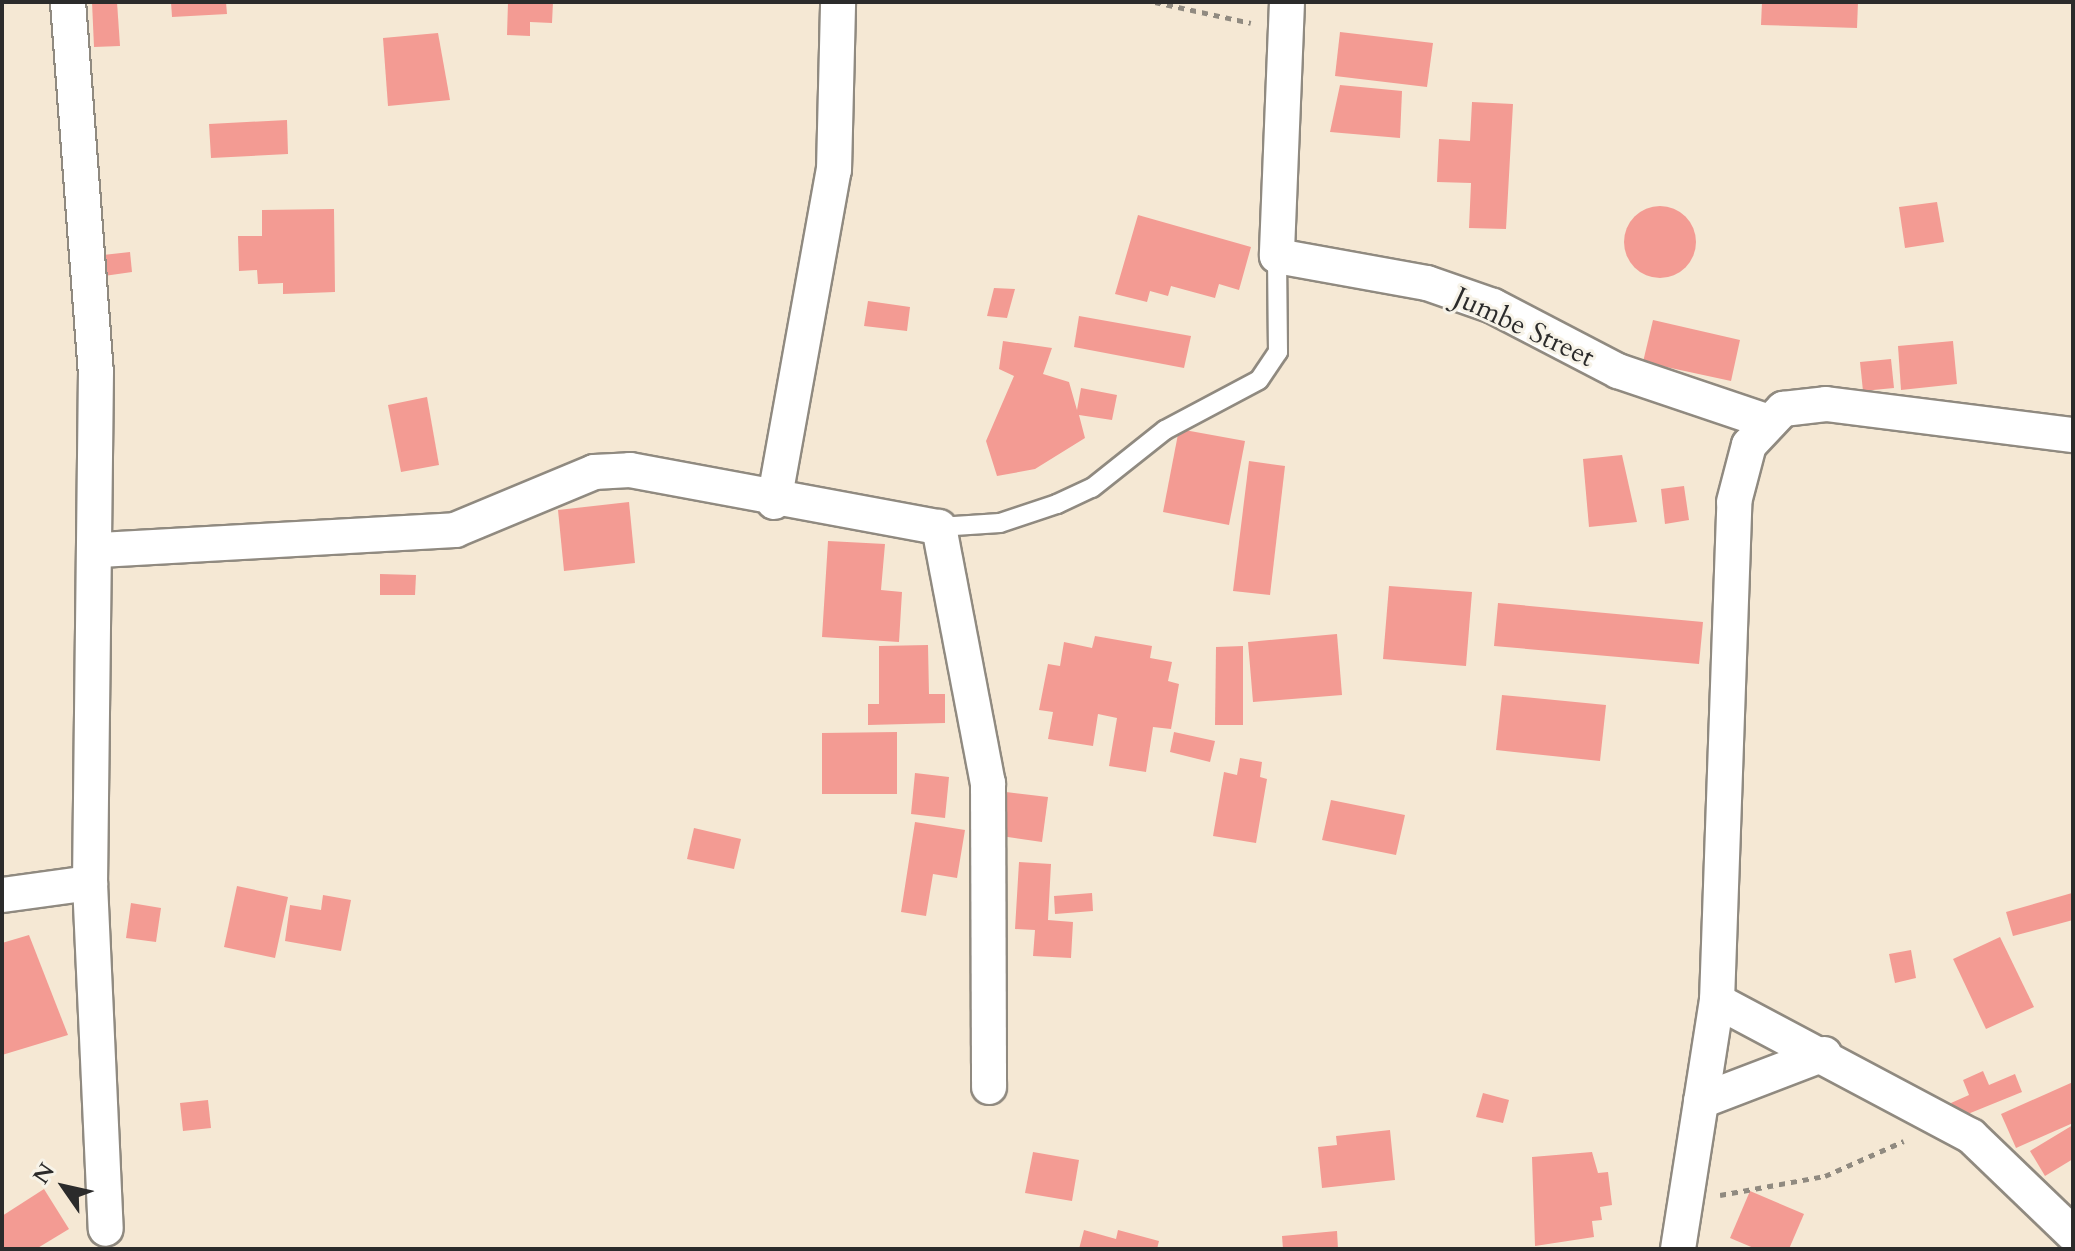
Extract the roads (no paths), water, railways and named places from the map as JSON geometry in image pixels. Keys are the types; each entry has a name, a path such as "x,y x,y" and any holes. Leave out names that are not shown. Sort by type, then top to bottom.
{"street":[{"path":"68,2 95,356 99,550 90,883 106,1229"},
{"path":"774,502 834,170 838,2"},
{"path":"1277,256 1287,2"},
{"name":"Jumbe Street","path":"1277,256 1440,288 1493,306 1618,371 1766,421"},
{"path":"1678,1249 1717,1001 1734,502 1749,445 1766,421 1783,409 1826,404 2073,435"},
{"path":"99,550 455,530 594,472 672,474 774,502 939,527 988,783 989,1087"},
{"path":"2,895 90,883"},
{"path":"1717,1001 1824,1054 1948,1129 1991,1150 2073,1234"},
{"path":"1701,1101 1824,1054"}],"lane":[{"path":"939,527 1000,523 1057,504 1092,488 1165,430 1259,380 1278,352 1277,256"}]}
